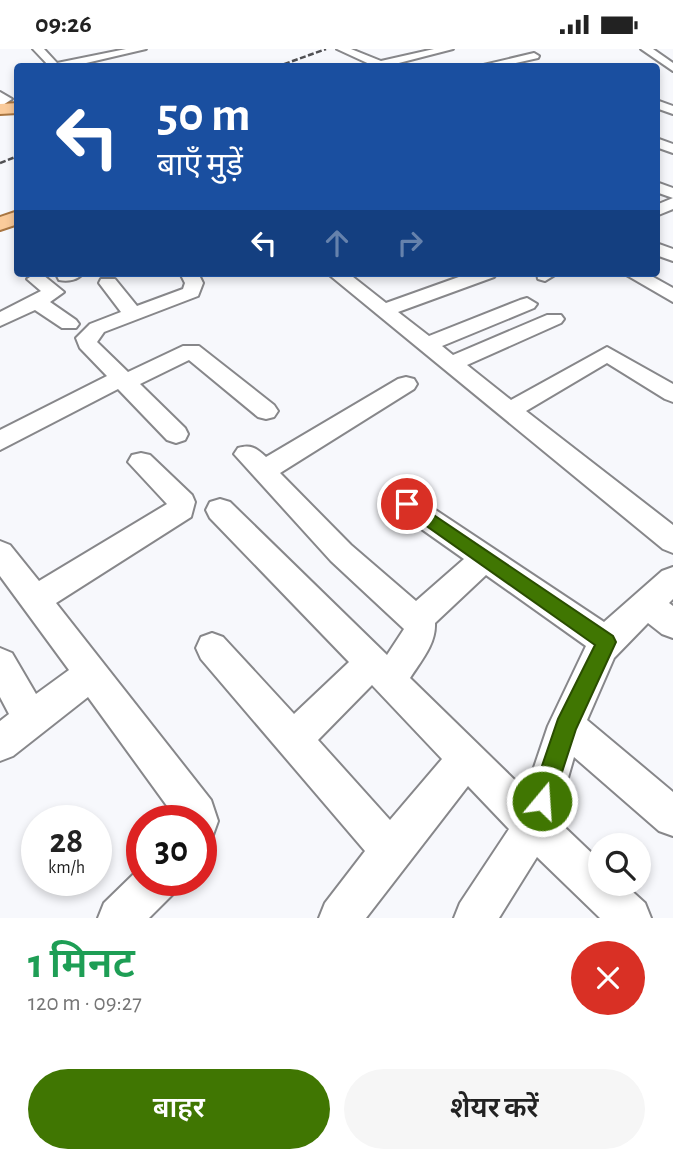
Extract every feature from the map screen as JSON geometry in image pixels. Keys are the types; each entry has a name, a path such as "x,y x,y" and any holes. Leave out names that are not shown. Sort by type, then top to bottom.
{"street":[{"path":"37,49 53,63"},
{"path":"71,63 141,49"},
{"path":"342,49 358,61"},
{"path":"378,60 419,49"},
{"path":"649,51 673,53"},
{"path":"649,51 670,69"},
{"path":"338,60 378,60 456,52 478,63"},
{"path":"499,63 534,56"},
{"path":"0,96 6,99 0,103"},
{"path":"176,434 87,344 86,338 97,328 191,292 194,283 191,277"},
{"path":"351,277 384,310 673,541"},
{"path":"384,310 477,277"},
{"path":"639,277 673,296"},
{"path":"0,320 54,291 36,279"},
{"path":"108,283 133,314"},
{"path":"37,302 69,324"},
{"path":"428,344 527,304"},
{"path":"453,363 554,319"},
{"path":"0,441 123,380 191,351 266,411"},
{"path":"510,410 607,354 673,394"},
{"path":"293,740 381,671 419,636 422,630 417,620 341,553 255,463 406,384"},
{"path":"35,600 181,509 181,502 141,462"},
{"path":"407,504 606,642"},
{"path":"220,510 630,918"},
{"path":"0,553 190,805"},
{"path":"417,620 485,558"},
{"path":"475,918 534,825 566,726 606,642 660,614 673,580"},
{"path":"212,648 391,851"},
{"path":"0,664 23,705"},
{"path":"0,743 91,674"},
{"path":"566,726 673,817"},
{"path":"340,918 467,758"},
{"path":"120,918 141,896"}],"railway":[{"path":"287,63 326,49"},
{"path":"0,163 14,158"}],"route":[{"path":"407,504 606,642 566,726 542,801"}]}
